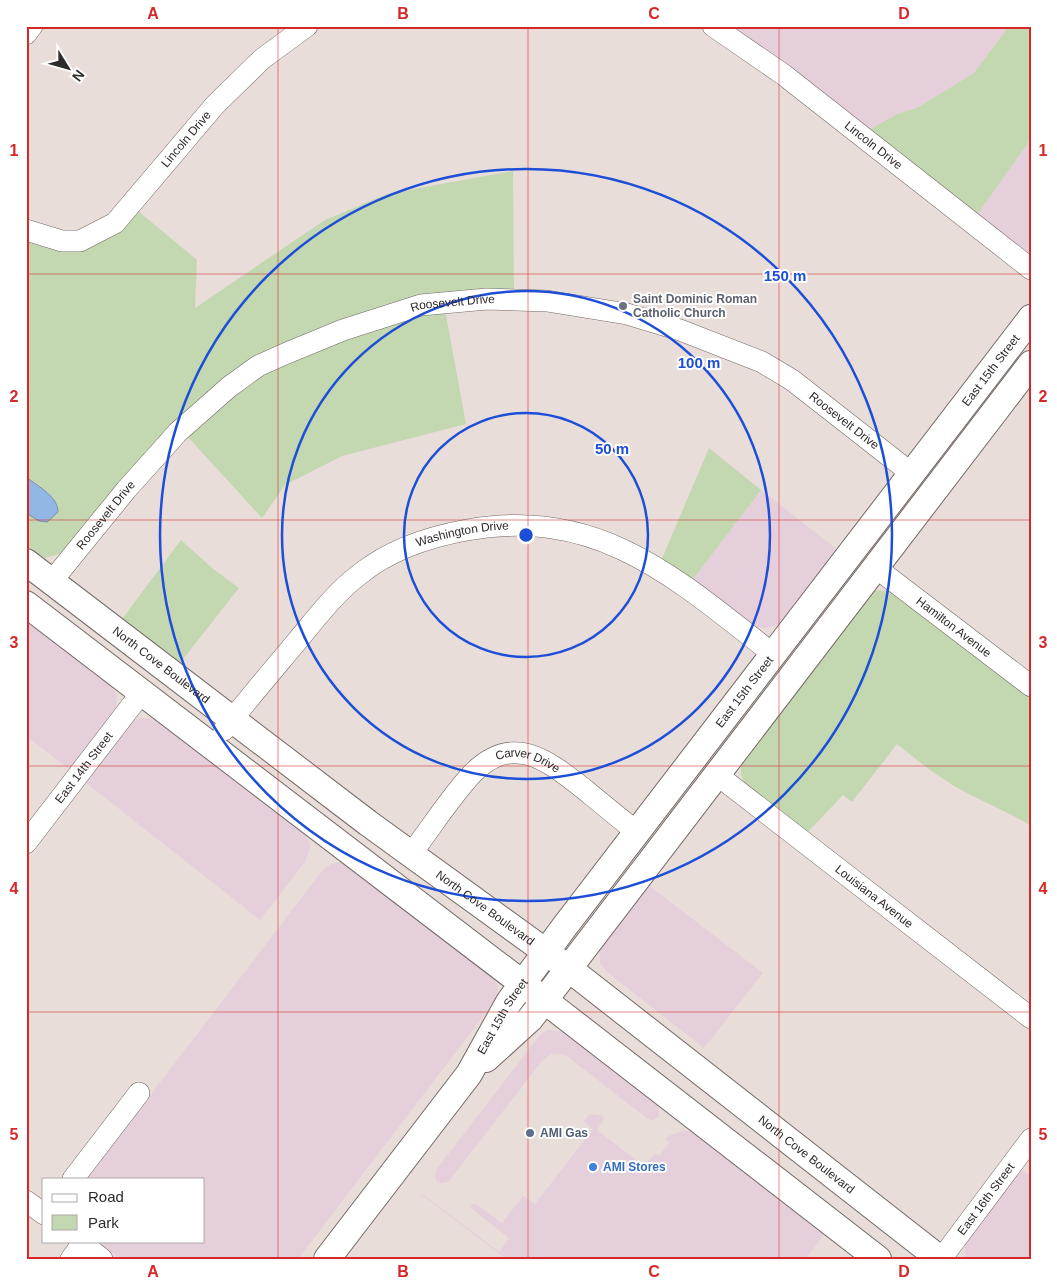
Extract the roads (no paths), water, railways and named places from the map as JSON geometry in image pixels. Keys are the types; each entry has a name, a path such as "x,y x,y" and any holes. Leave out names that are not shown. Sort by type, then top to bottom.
{"main road":[{"name":"East 15th Street","path":"327,1259 469,1074 509,1002 546,952 1031,318"},
{"name":"East 15th Street","path":"469,1074 530,1019 1031,364"},
{"path":"911,473 934,490"},
{"path":"853,550 875,567"},
{"name":"North Cove Boulevard","path":"26,562 228,725 271,749 568,968 941,1259"},
{"path":"26,604 544,1000 878,1259"},
{"path":"773,654 795,672"},
{"path":"142,692 159,689 228,725"},
{"path":"694,757 716,774"}],"street":[{"path":"26,34 32,26"},
{"name":"Lincoln Drive","path":"26,230 62,242 80,241 115,223 216,106 262,59 307,26"},
{"name":"Lincoln Drive","path":"713,26 784,75 1031,269"},
{"name":"Roosevelt Drive","path":"52,582 178,432 229,387 258,366 287,352 343,330 421,305 488,299 547,301 627,314 680,330 762,362 792,380 911,473"},
{"name":"Washington Drive","path":"228,725 327,606 359,574 384,557 410,545 435,536 474,528 507,525 540,526 586,536 627,550 662,570 773,654"},
{"name":"Hamilton Avenue","path":"875,567 1031,686"},
{"name":"East 14th Street","path":"26,843 142,692"},
{"name":"Carver Drive","path":"411,854 472,774 491,759 512,752 528,753 548,762 637,832"},
{"name":"Louisiana Avenue","path":"716,774 1031,1018"},
{"path":"74,1178 139,1093"},
{"name":"East 16th Street","path":"941,1259 1031,1139"},
{"path":"26,1201 42,1213"},
{"path":"77,1248 102,1259"}],"water":[{"path":"26,477 55,501 58,512 47,522 39,521 26,513"}],"place":[{"name":"Saint Dominic Roman Catholic Church","path":"623,306"},
{"name":"AMI Gas","path":"530,1133"},
{"name":"AMI Stores","path":"593,1167"}]}
